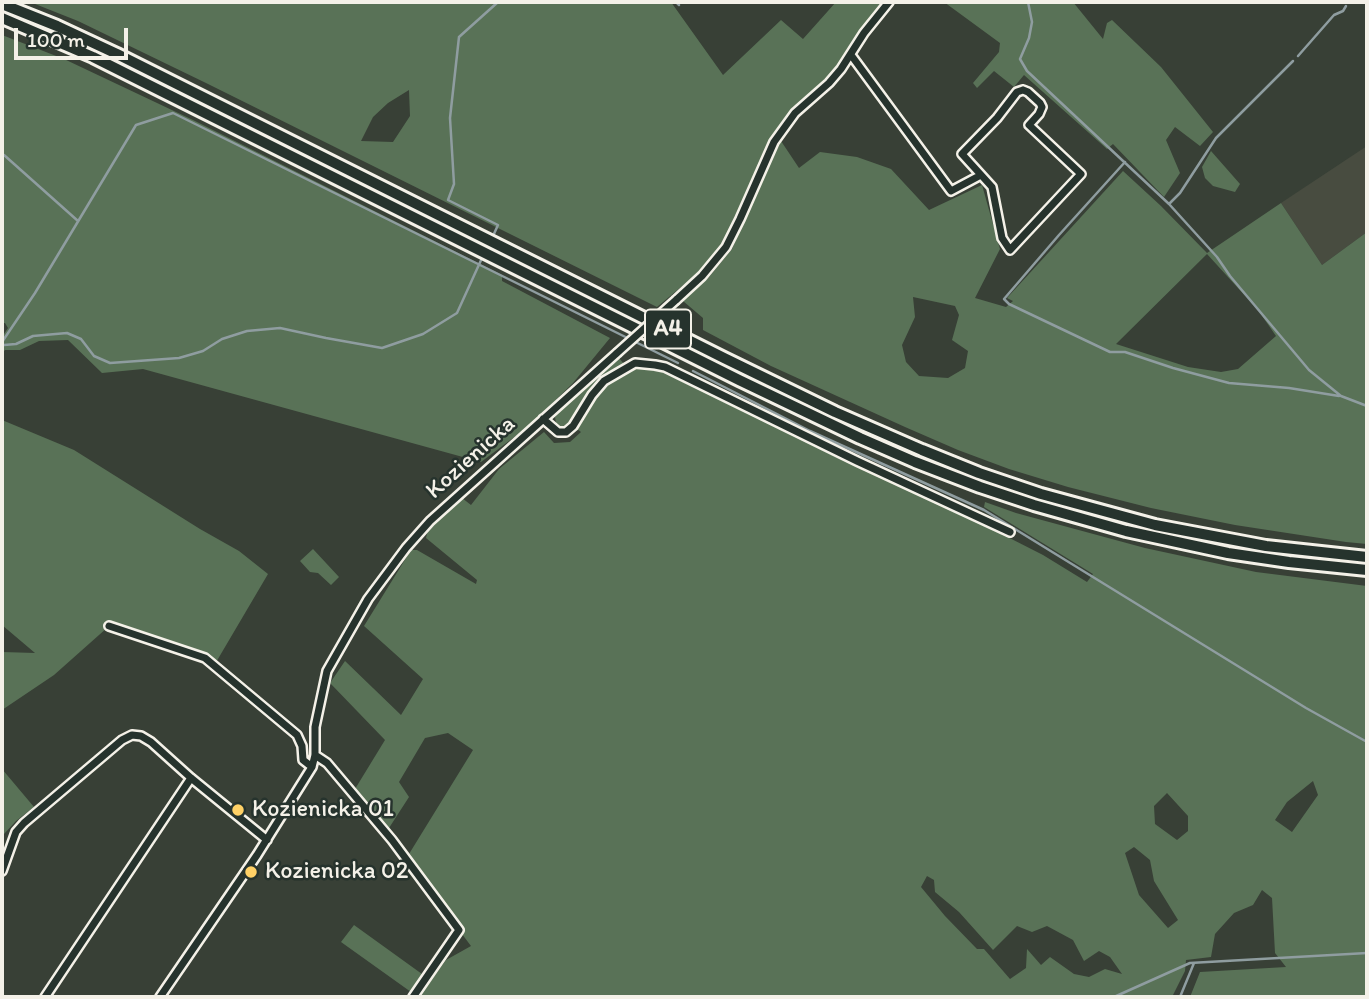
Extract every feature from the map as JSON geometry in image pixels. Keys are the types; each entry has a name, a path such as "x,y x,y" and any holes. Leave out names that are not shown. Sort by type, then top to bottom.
{"highway":[{"name":"A4","path":"2,4 105,48 736,364 922,450 1041,494 1155,525 1266,545 1367,557"},
{"name":"A4","path":"2,18 93,57 739,380 860,438 915,461 1034,505 1126,531 1228,553 1367,570"}],"street":[{"name":"Kozienicka","path":"160,997 267,839 312,767 315,727 327,671 368,599 430,521 715,262 740,219 774,142 795,113 829,83 889,2"},
{"path":"851,55 951,191 981,175"},
{"path":"1023,90 1042,107 1029,125 1081,174 1010,250 1002,238 992,187 981,175 962,154 997,118 1017,92 1023,90"},
{"path":"543,419 554,430 566,432 604,381 635,363 665,367 1010,532"},
{"path":"109,626 205,658 297,735 302,746 303,760 312,767"},
{"path":"2,871 20,827 122,740 132,736 141,736 151,742 267,839"},
{"path":"315,755 327,763 393,840 459,929 413,997"},
{"path":"45,997 191,778"}],"shaded area":[{"path":"1367,146 1367,232 1322,265 1281,203"}],"green space":[{"path":"30,2 671,2 723,75 781,20 803,39 836,2 885,2 840,63 781,125 770,143 734,224 718,250 699,272 657,307 78,21","holes":["409,90 410,116 393,142 361,141 373,117 388,103"]},
{"path":"944,2 1073,2 1103,39 1107,23 1112,20 1161,67 1213,132 1200,146 1175,127 1166,140 1180,173 1164,197 1113,144 1107,149 1024,75 1014,87 994,71 977,88 973,83 999,52 1000,43"},
{"path":"2,35 64,59 193,120 502,275 502,281 610,338 573,383 529,426 481,462 143,369 102,373 68,340 39,341 20,350 5,350 2,353 2,337 8,328 2,323"},
{"path":"781,141 799,168 820,152 857,157 891,169 929,210 982,185 1000,249 975,298 1006,307 1013,301 1007,298 1123,171 1207,253 1281,203 1322,265 1367,232 1367,544 1235,525 1151,508 1009,469 905,427 771,366 703,330 703,318 683,301 709,277 732,249","holes":["1207,254 1258,310 1276,336 1238,369 1221,372 1188,367 1116,344","913,297 955,306 959,315 952,340 968,351 965,368 948,378 919,376 906,362 902,345 915,317"]},
{"path":"1211,151 1240,184 1235,192 1213,186 1205,178 1202,167"},
{"path":"619,358 624,364 589,393 573,425 564,429 556,423 555,417 561,409"},
{"path":"645,366 658,370 826,451 925,495 1043,555 1087,582 1093,574 984,507 985,502 1145,548 1256,572 1367,586 1367,997 1190,997 1200,972 1286,967 1275,953 1272,898 1262,890 1253,905 1234,913 1215,934 1211,957 1186,960 1185,971 1172,997 419,997 446,960 471,946 462,934 461,927 409,854 473,750 448,733 425,738 399,782 409,797 389,828 355,789 385,740 330,683 345,661 401,715 423,679 364,626 411,550 417,550 476,584 477,580 426,538 428,530 462,498 471,505 499,469 544,432 554,443 570,442 581,432 577,429 599,391 612,378 630,369","holes":["1313,781 1318,795 1292,832 1275,820 1287,802","1167,793 1188,816 1188,831 1177,840 1155,824 1154,806","1134,847 1150,860 1154,881 1178,920 1168,928 1139,895 1125,853","927,876 934,880 935,892 959,912 993,950 1017,926 1032,932 1047,926 1073,940 1084,961 1099,951 1110,957 1122,974 1105,969 1089,977 1074,974 1050,957 1041,965 1027,949 1026,968 1010,979 984,949 977,949 945,916 921,887"]},
{"path":"2,420 74,450 239,551 268,574 215,664 108,627 54,675 2,710 2,652 35,653 2,625"},
{"path":"313,549 339,577 331,585 318,573 310,572 300,561"},
{"path":"2,769 34,807 4,834 2,833"},
{"path":"354,925 422,974 411,992 341,942"}],"waterway":[{"path":"493,236 498,225 448,200 454,184 450,118 459,37 498,2"},
{"path":"676,2 679,5"},
{"path":"1028,2 1032,22 1020,59 1027,71 1169,204 1217,257 1309,370 1341,396 1367,406"},
{"path":"1298,56 1334,15 1343,11 1346,6"},
{"path":"1170,203 1180,193 1216,138 1293,61"},
{"path":"2,342 35,293 136,125 173,113 678,363"},
{"path":"2,155 78,221"},
{"path":"1125,162 1004,299 1009,304 1110,352 1125,352 1229,383 1339,396"},
{"path":"2,344 16,344 33,336 67,333 81,339 94,356 110,363 179,358 203,351 222,339 247,331 280,328 382,348 423,334 457,313 482,258"},
{"path":"693,371 810,431 984,510 1306,708 1367,742"},
{"path":"1114,997 1190,963 1367,953"},
{"path":"1180,997 1194,963"}],"place":[{"name":"Kozienicka 01","path":"238,810"},
{"name":"Kozienicka 02","path":"251,872"}]}
